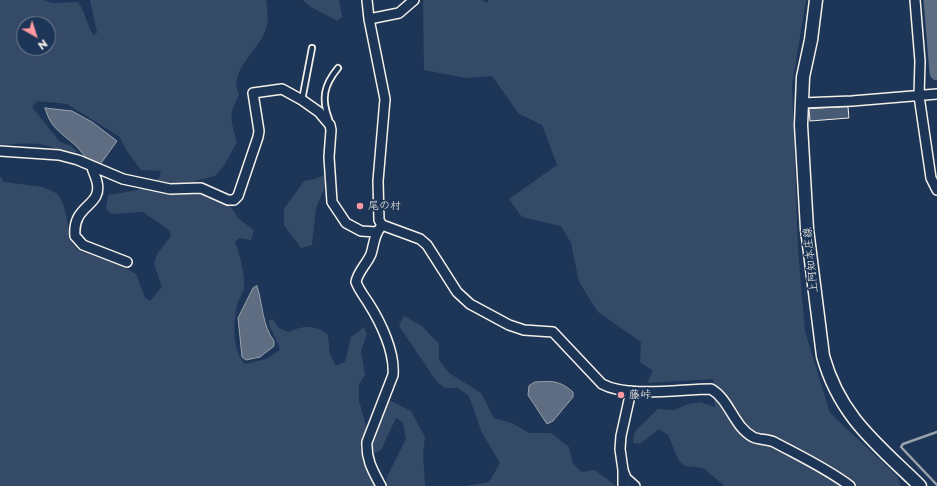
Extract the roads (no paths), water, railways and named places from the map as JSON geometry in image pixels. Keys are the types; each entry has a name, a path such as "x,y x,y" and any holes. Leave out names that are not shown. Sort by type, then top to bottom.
{"main road":[{"name":"上阿知本庄線","path":"816,0 811,40 802,77 802,103 807,229 823,356 828,374 838,397 848,413 920,486"}],"street":[{"path":"367,0 369,19 386,99 378,181 379,229 370,256 357,275 356,282 375,316 388,346 393,369 393,375 367,442 366,453 370,468 381,486"},
{"path":"369,19 399,13 414,0"},
{"path":"915,0 922,95 931,178 937,190"},
{"path":"0,151 59,155 78,160 123,179 146,185 178,190 201,188 228,200 234,200 238,196 258,137 259,131 253,94 282,89 302,100 319,112 330,125 332,202 346,223 361,231 379,229 420,240 427,245 457,292 470,304 509,325 524,330 553,332 602,384 609,388 631,391 711,389 725,402 740,426 754,437 772,442 817,464 850,486"},
{"path":"802,103 852,101 937,94"},
{"path":"92,167 98,182 98,192 94,201 82,210 76,219 75,236 83,245 127,262"},
{"path":"623,486 623,470 620,449 621,436 631,391"},
{"path":"623,470 626,478 635,486"}],"lane":[{"path":"302,100 312,48"},
{"path":"330,125 324,108 324,91 328,80 338,68"}],"waterway":[{"path":"931,0 937,73"},
{"path":"937,432 903,444 901,447 937,485"}],"place":[{"name":"尾の村","path":"360,206"},
{"name":"藤峠","path":"621,395"}]}
